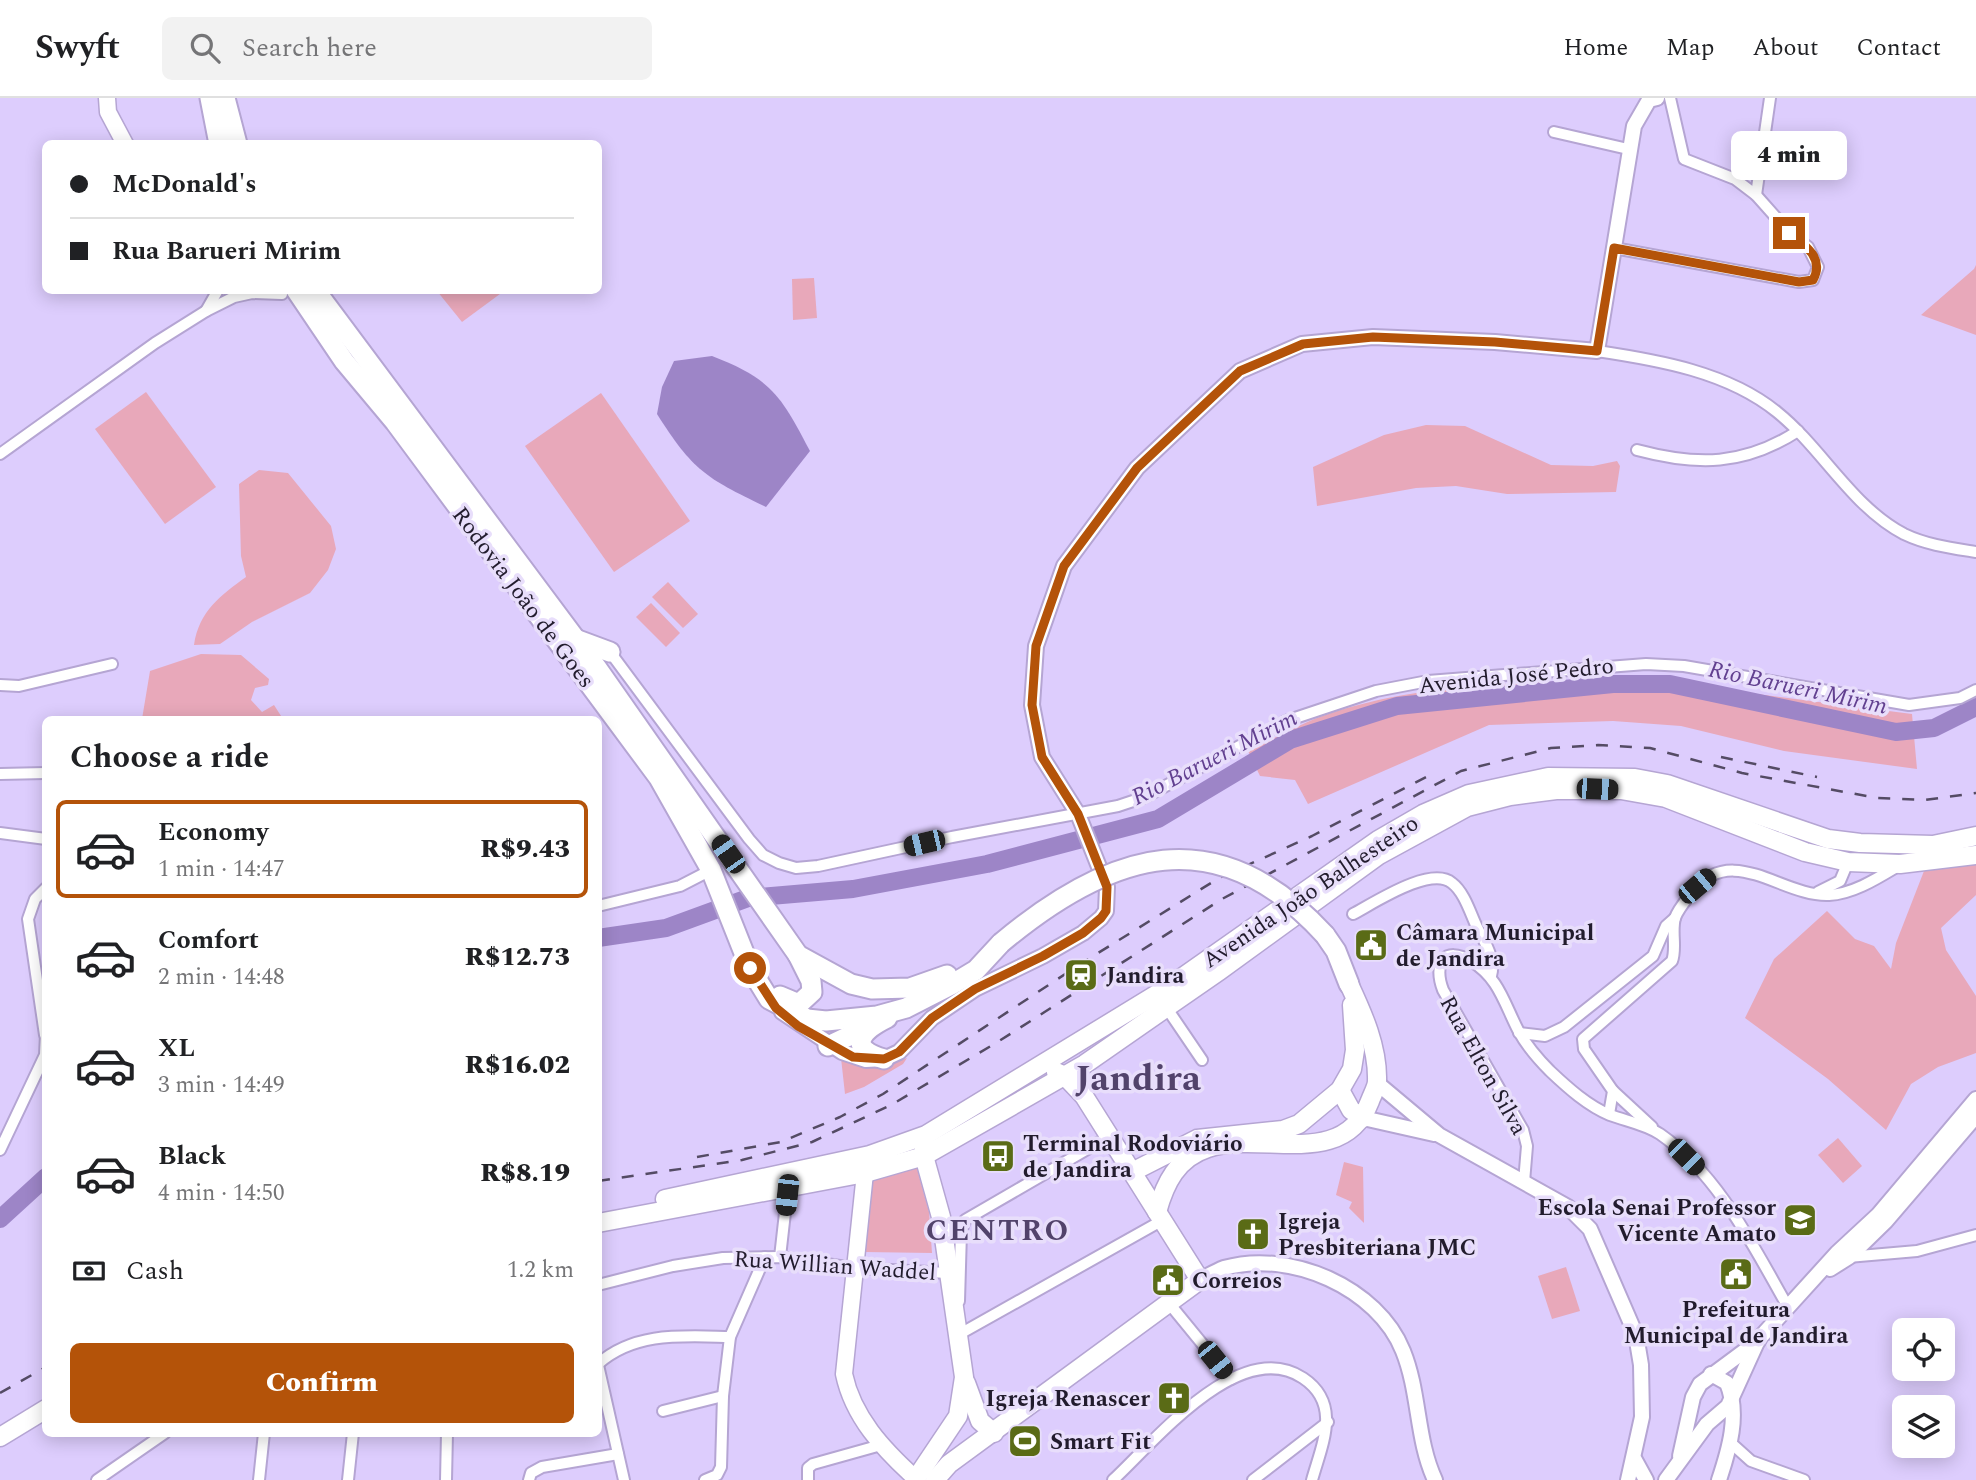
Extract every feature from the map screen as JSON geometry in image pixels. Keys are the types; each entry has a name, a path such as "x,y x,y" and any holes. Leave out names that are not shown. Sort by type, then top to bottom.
{"highway":[{"path":"210,98 217,140"},
{"path":"225,98 236,140"},
{"name":"Rodovia João de Goes","path":"288,294 395,422 659,778 714,878 763,990"},
{"name":"Rodovia João de Goes","path":"318,294 597,668 798,955"},
{"path":"573,639 614,657"},
{"path":"597,668 614,657"},
{"path":"828,1046 968,975 995,948 1043,909 1089,880 1122,867 1164,859 1204,861 1258,878 1282,892 1325,935 1336,951 1349,984"},
{"path":"714,878 719,865 741,873"},
{"path":"798,955 851,985 893,990 936,981 995,948"},
{"path":"763,990 799,1004 807,999 812,992 811,981 798,955"},
{"path":"763,990 807,1019 826,1021 877,1016 906,1008"},
{"path":"866,1028 862,1044 869,1055 884,1059"}],"main road":[{"path":"107,98 108,111 123,140"},
{"name":"Avenida João Balhesteiro","path":"602,1211 859,1158 926,1135 1035,1071 1167,988 1378,840 1423,814 1469,794 1548,776 1635,778 1667,784 1828,839 1910,845 1952,842 1976,836"},
{"name":"Avenida João Balhesteiro","path":"602,1222 864,1173 924,1156 1085,1064 1379,855 1467,807 1510,796 1556,790 1621,790 1666,799 1805,852 1848,862 1900,864 1976,855"},
{"path":"1848,862 1863,854 1927,853 1943,849 1952,842"},
{"path":"1132,1172 1197,1139 1283,1130 1299,1124 1340,1090 1352,1069 1355,1037 1349,984"},
{"path":"1160,1216 1170,1177 1186,1159 1208,1148 1320,1142 1343,1137 1363,1118 1377,1083 1370,1035 1349,984"},
{"path":"1084,1096 1085,1064"},
{"path":"1352,1069 1377,1083"},
{"path":"935,1480 968,1449 994,1433 1200,1280 1084,1096 1065,1076 1046,1070 1035,1071"},
{"path":"1340,1090 1351,1110 1363,1118"},
{"path":"926,1135 924,1156 941,1217 964,1377 980,1421 994,1433"},
{"path":"864,1173 844,1374 853,1405 881,1445 915,1479 958,1416 964,1377"},
{"path":"0,1437 42,1411"},
{"path":"0,1449 42,1424"},
{"path":"951,1429 967,1435 968,1449"}],"street":[{"path":"1614,248 1807,282 1817,274 1816,260 1756,195 1735,179 1684,159 1670,98"},
{"path":"1756,195 1770,98"},
{"path":"1597,351 1628,149 1634,126 1651,99"},
{"path":"1554,132 1628,149"},
{"path":"206,311 216,294"},
{"path":"0,454 155,343 206,311 234,297 248,294"},
{"path":"763,990 798,1026 828,1046 853,1057 884,1059 899,1052 932,1018 975,989 1043,956 1083,933 1101,918 1106,911 1107,887 1080,818 1042,757 1032,705 1036,646 1064,566 1137,468 1240,371 1303,344 1373,337 1495,342 1597,351 1655,361 1715,379 1762,401 1798,431 1882,519 1902,533 1923,542 1976,552"},
{"path":"1637,450 1688,462 1718,461 1778,444 1798,431"},
{"name":"Avenida José Pedro","path":"614,657 731,817 763,855 796,868 820,866 952,837 1080,818 1145,797 1257,735 1327,705 1376,691 1428,681 1646,663 1684,666 1909,705 1960,698 1976,690"},
{"path":"0,685 19,686 112,664"},
{"path":"0,774 42,773"},
{"path":"0,834 42,839"},
{"path":"1815,893 1840,881 1848,862"},
{"path":"1519,1033 1545,1036 1564,1027 1653,956 1666,926 1675,918 1697,886 1719,872 1755,874 1829,895 1866,884 1900,864"},
{"path":"602,905 714,878"},
{"path":"1353,914 1424,879 1443,878 1452,883 1461,894 1489,950 1494,966 1491,976"},
{"path":"42,892 35,899 28,919 42,1015"},
{"path":"1657,1132 1613,1091 1584,1049 1584,1039 1672,961 1675,918"},
{"name":"Rua Elton Silva","path":"1524,1182 1527,1146 1523,1130 1443,990 1437,970 1440,962 1455,956 1469,960 1491,976 1503,993 1519,1033 1549,1071 1575,1093 1609,1114 1657,1132 1675,1146 1714,1187 1788,1307"},
{"path":"1166,1007 1202,1060"},
{"path":"0,1150 42,1061"},
{"path":"1377,1083 1439,1135 1568,1207 1590,1229 1636,1335 1644,1393 1635,1460 1628,1480"},
{"path":"1609,1114 1613,1091"},
{"path":"1843,1255 1976,1099"},
{"path":"1679,1461 1693,1397 1700,1384 1758,1340 1819,1276 1886,1221 1976,1116"},
{"path":"1363,1118 1439,1135"},
{"path":"958,1335 961,1232 965,1220 1110,1136"},
{"path":"780,1257 787,1195"},
{"path":"958,1335 1160,1216"},
{"path":"1843,1255 1917,1251 1976,1235"},
{"path":"705,1480 716,1475 721,1467 723,1396 730,1337 765,1257"},
{"name":"Rua Willian Waddel","path":"602,1285 703,1261 765,1257 853,1268 948,1273"},
{"path":"1200,1280 1223,1268 1244,1265 1304,1269 1329,1279 1370,1306 1394,1332 1403,1350 1409,1368 1421,1442 1435,1480"},
{"path":"1168,1302 1231,1379"},
{"path":"602,1360 614,1350 632,1342 692,1336 730,1337"},
{"path":"1666,1480 1712,1419 1728,1406 1758,1340"},
{"path":"1114,1480 1186,1410 1231,1379 1264,1367 1286,1369 1305,1379 1320,1394 1328,1411 1328,1422 1312,1480"},
{"path":"1711,1374 1727,1383 1732,1398 1731,1438 1719,1480"},
{"path":"602,1382 624,1480"},
{"path":"663,1411 723,1396"},
{"path":"1693,1397 1699,1409 1712,1419 1751,1461 1804,1480"},
{"path":"1253,1480 1328,1422"},
{"path":"97,1480 159,1437"},
{"path":"259,1480 264,1437"},
{"path":"348,1480 353,1437"},
{"path":"446,1480 447,1437"},
{"path":"808,1480 808,1468 813,1464 881,1445"},
{"path":"529,1480 531,1473 542,1467 618,1454"},
{"path":"1635,1460 1646,1480"}],"shaded area":[{"path":"1976,265 1976,335 1921,315 1974,269"},
{"path":"814,278 817,318 793,320 792,279"},
{"path":"439,294 500,294 462,322"},
{"path":"712,356 749,373 773,392 791,416 810,451 766,507 702,471 691,461 657,414 662,387 674,361"},
{"path":"146,392 216,487 165,524 95,429"},
{"path":"601,393 690,521 614,572 525,446"},
{"path":"1426,425 1465,426 1551,465 1593,466 1617,461 1620,466 1616,492 1507,494 1456,486 1416,488 1317,506 1313,467 1384,435"},
{"path":"259,470 288,473 331,526 336,549 328,570 310,593 252,622 220,644 194,645 201,623 212,605 246,577 241,556 239,484"},
{"path":"668,582 698,614 683,628 652,597"},
{"path":"651,603 680,633 666,647 636,617"},
{"path":"201,654 241,655 269,679 268,685 255,688 251,700 262,712 274,705 281,716 142,716 150,671"},
{"path":"1649,680 1912,714 1917,769 1784,751 1681,726 1613,721 1489,725 1308,804 1295,780 1260,776 1248,751 1331,713 1409,694 1489,685"},
{"path":"1976,864 1976,895 1941,928 1946,950 1976,996 1976,1053 1938,1067 1911,1084 1886,1130 1828,1079 1745,1018 1774,959 1827,911 1855,939 1874,946 1891,969 1896,943 1924,871"},
{"path":"841,1058 882,1066 907,1058 903,1064 864,1087 845,1094"},
{"path":"1838,1138 1862,1166 1843,1183 1818,1155"},
{"path":"1344,1162 1363,1167 1364,1223 1349,1208 1352,1202 1336,1195"},
{"path":"916,1165 929,1212 932,1253 864,1252 872,1176"},
{"path":"1566,1267 1580,1311 1552,1319 1538,1276"}],"waterway":[{"name":"Rio Barueri Mirim","path":"602,937 666,928 748,898 853,889 987,864 1158,819 1290,740 1397,706 1613,684 1670,684 1896,732 1934,728 1976,707"},
{"name":"Rio Barueri Mirim","path":"0,1219 42,1181"}],"railway":[{"path":"602,1180 742,1160 812,1142 891,1105 996,1043 1222,899 1461,771 1551,748 1598,745 1650,748 1742,773 1877,798 1925,800 1976,793"},
{"path":"1721,757 1817,777"},
{"path":"697,1157 781,1142 840,1117 883,1094 1082,963 1219,878 1312,836 1428,776"},
{"path":"0,1393 42,1369"}],"place":[{"name":"Câmara Municipal de Jandira","path":"1371,945"},
{"name":"Jandira","path":"1081,975"},
{"name":"Terminal Rodoviário de Jandira","path":"998,1156"},
{"name":"Escola Senai Professor Vicente Amato","path":"1800,1220"},
{"name":"Igreja Presbiteriana JMC","path":"1253,1234"},
{"name":"Prefeitura Municipal de Jandira","path":"1736,1274"},
{"name":"Correios","path":"1168,1280"},
{"name":"Igreja Renascer","path":"1174,1398"},
{"name":"Smart Fit","path":"1025,1441"}],"district":[{"name":"Jandira","path":"1138,1077"},
{"name":"CENTRO","path":"998,1230"}],"route":[{"path":"750,968 776,1008 798,1026 828,1046 853,1057 866,1060 884,1059 899,1052 932,1018 975,989 1043,956 1083,933 1101,918 1106,911 1107,887 1078,814 1042,757 1032,705 1036,646 1055,584 1064,566 1122,487 1137,468 1240,371 1279,352 1303,344 1373,337 1495,342 1597,351 1614,248 1799,282 1813,280 1817,274 1816,260 1808,247 1789,233"}]}
